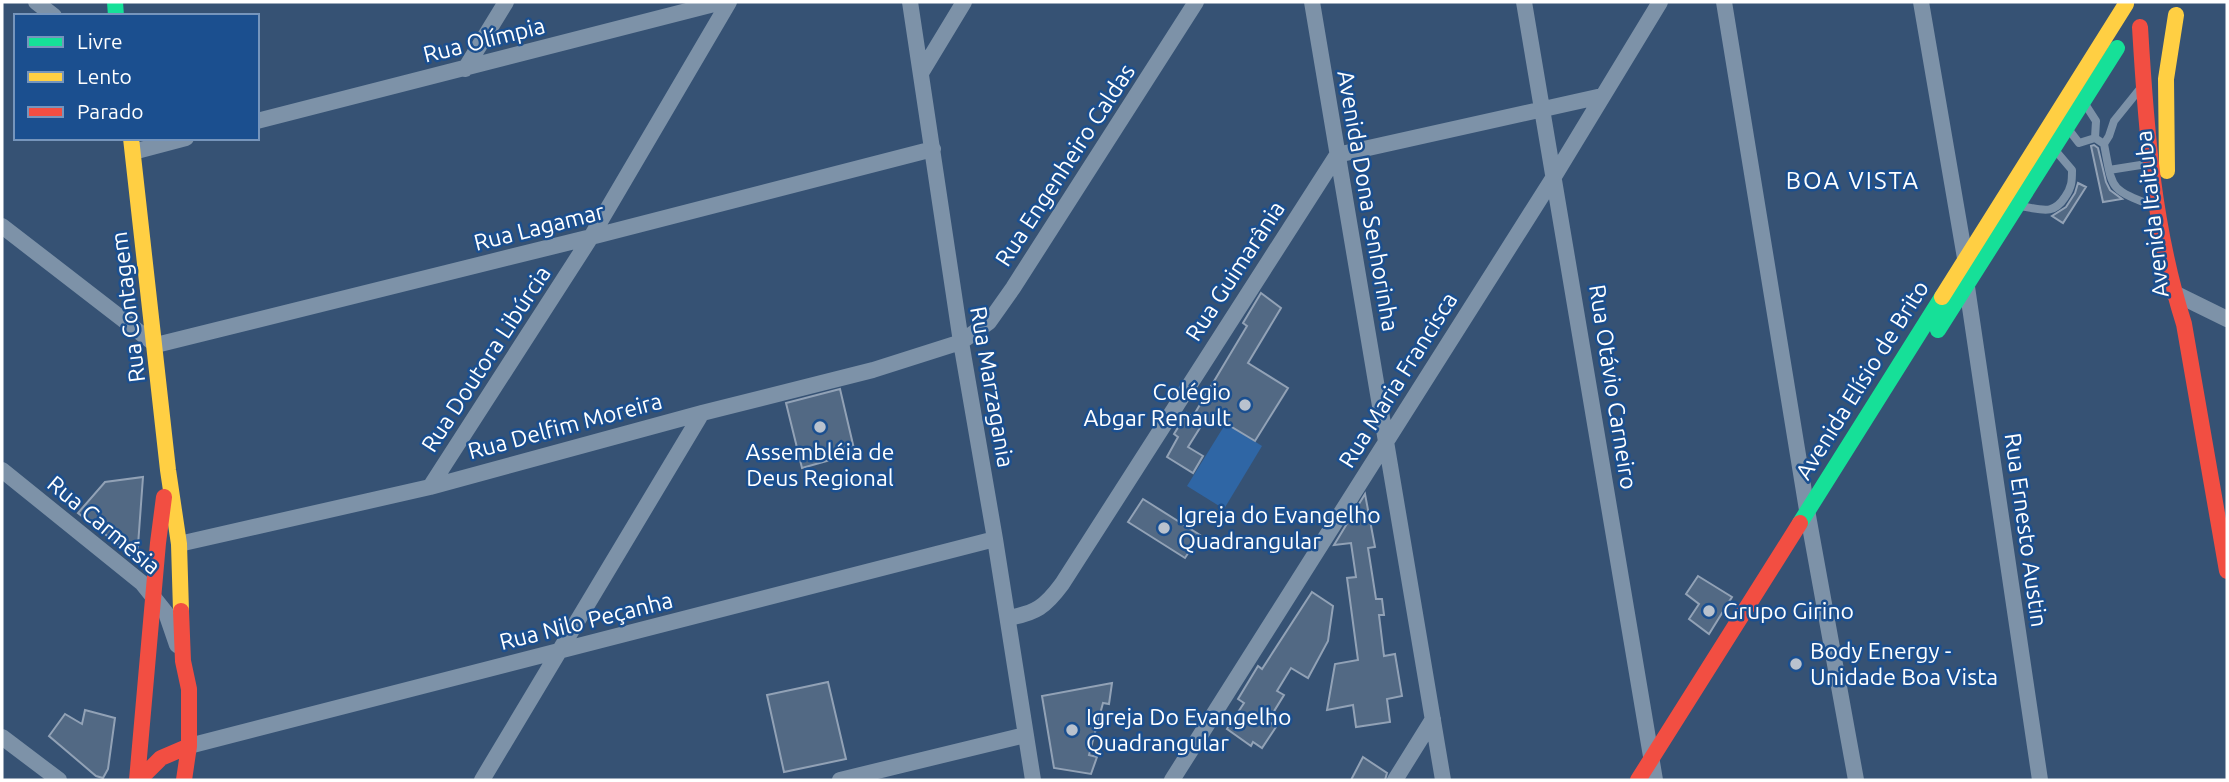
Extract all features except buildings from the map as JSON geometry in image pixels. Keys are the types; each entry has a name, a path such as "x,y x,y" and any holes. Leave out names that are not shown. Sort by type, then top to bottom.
{"street":[{"path":"36,2 51,14"},
{"path":"465,69 506,2"},
{"name":"Rua Olímpia","path":"259,120 722,2"},
{"name":"Rua Doutora Libúrcia","path":"430,487 591,237 729,2"},
{"name":"Rua Marzagania","path":"910,2 961,342 1033,780"},
{"path":"921,73 964,2"},
{"name":"Rua Engenheiro Caldas","path":"961,342 989,322 1013,288 1196,2"},
{"name":"Avenida Dona Senhorinha","path":"1311,2 1443,780"},
{"name":"Rua Otávio Carneiro","path":"1524,2 1651,761"},
{"name":"Rua Maria Francisca","path":"1172,780 1555,175 1660,2"},
{"path":"1724,2 1807,510 1856,780"},
{"path":"1921,2 1965,258"},
{"name":"Avenida Elísio de Brito","path":"1650,780 1651,761 2126,3"},
{"name":"Avenida Itaituba","path":"2126,3 2137,25 2157,208 2179,295"},
{"path":"2137,25 2148,30 2164,27 2177,9"},
{"name":"Avenida Itaituba","path":"2177,9 2166,79 2167,171 2179,295 2227,571"},
{"name":"Avenida Elísio de Brito","path":"1650,780 2083,102 2137,25"},
{"path":"1338,155 1602,96"},
{"path":"132,145 171,140"},
{"name":"Rua Contagem","path":"132,145 168,470 179,544 183,661 189,689 189,746 184,780"},
{"name":"Rua Lagamar","path":"156,345 933,149"},
{"name":"Rua Guimarânia","path":"1008,618 1042,608 1062,584 1338,155"},
{"path":"2,226 156,345"},
{"name":"Rua Ernesto Austin","path":"1967,287 2040,780"},
{"path":"2179,295 2227,318"},
{"name":"Rua Delfim Moreira","path":"179,544 430,487 873,370 961,342"},
{"path":"482,780 702,413"},
{"name":"Rua Carmésia","path":"2,470 142,583 166,613 183,661"},
{"name":"Rua Contagem","path":"138,780 158,543 168,470"},
{"path":"2217,506 2227,489"},
{"name":"Rua Nilo Peçanha","path":"189,746 995,539"},
{"path":"1395,780 1433,719"},
{"path":"840,780 1025,735"},
{"path":"2,737 59,780"},
{"path":"138,780 158,759 169,752 189,746"}],"lane":[{"path":"2144,84 2113,121 2104,144 2116,189 2157,208"},
{"path":"2083,102 2096,121 2095,138"},
{"path":"2067,128 2079,143 2095,138"},
{"path":"2095,138 2104,144"},
{"path":"2017,206 2052,210 2059,206 2072,186 2072,170 2054,149"},
{"path":"2109,170 2152,163"}],"shaded area":[{"path":"1226,423 1262,446 1224,509 1187,486"}],"traffic: fast":[{"path":"115,2 116,14"},
{"path":"1938,330 2117,48"},
{"path":"1800,523 1942,297"}],"traffic: slow":[{"path":"1942,297 2126,4"},
{"path":"2167,171 2166,79 2176,15"},
{"path":"131,140 168,470 179,544 181,611"}],"traffic: jam":[{"path":"2140,27 2148,140 2158,214 2173,288 2184,324 2227,571"},
{"path":"137,780 164,497"},
{"path":"1638,780 1800,523"},
{"path":"181,611 183,661 189,689 189,746 184,780"},
{"path":"139,780 161,758 189,746"}],"place":[{"name":"Colégio Abgar Renault","path":"1245,405"},
{"name":"Assembléia de Deus Regional","path":"820,427"},
{"name":"Igreja do Evangelho Quadrangular","path":"1164,528"},
{"name":"Grupo Girino","path":"1709,611"},
{"name":"Body Energy - Unidade Boa Vista","path":"1796,664"},
{"name":"Igreja Do Evangelho Quadrangular","path":"1072,730"}],"district":[{"name":"BOA VISTA","path":"1853,181"}]}
